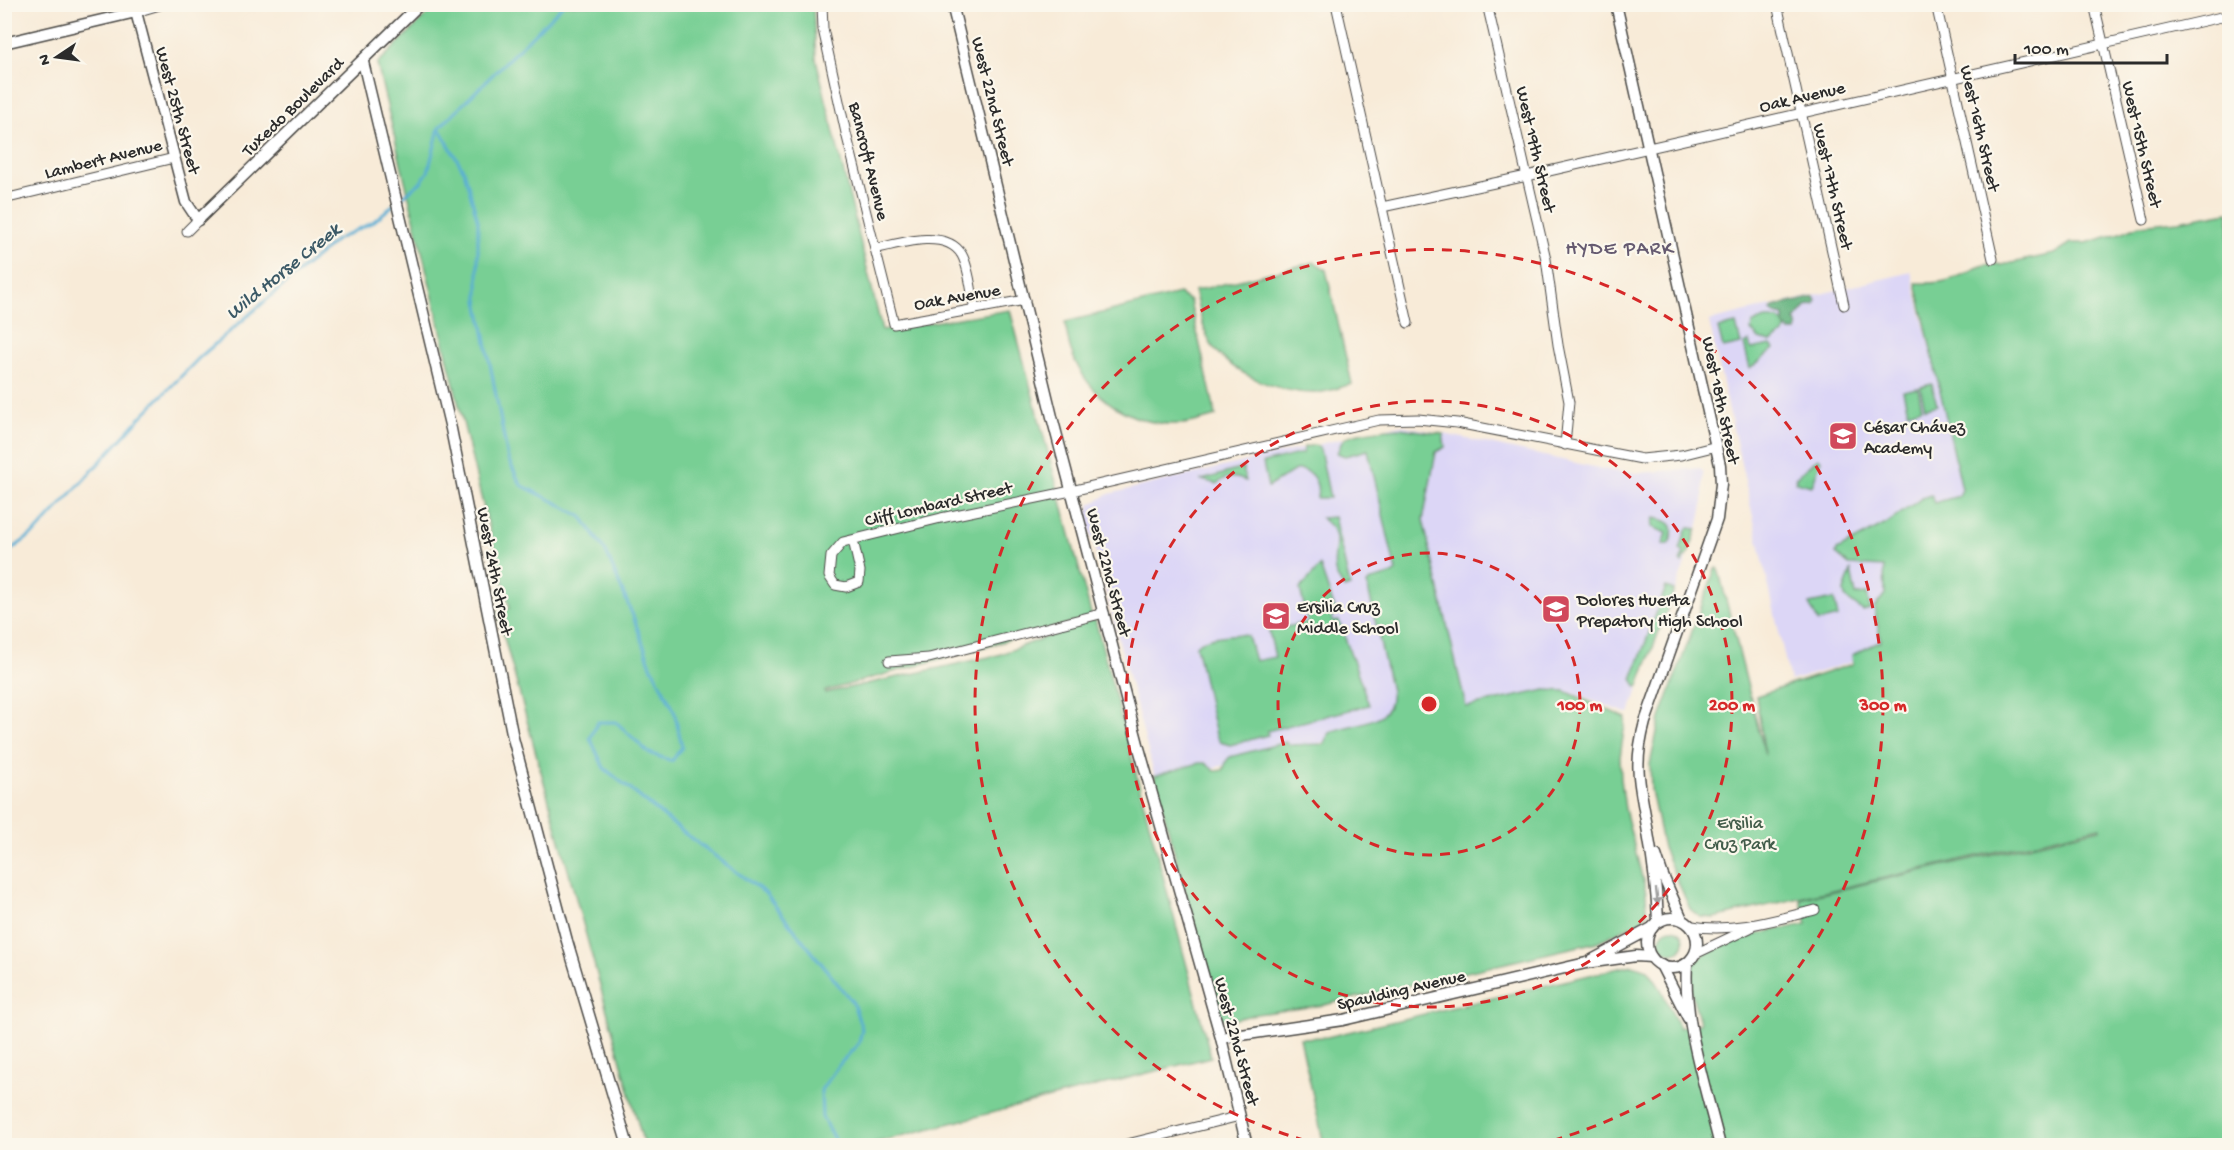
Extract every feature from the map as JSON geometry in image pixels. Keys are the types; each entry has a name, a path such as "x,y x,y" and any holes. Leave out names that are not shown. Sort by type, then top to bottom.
{"street":[{"path":"4,43 135,8 163,4"},
{"name":"Tuxedo Boulevard","path":"186,231 363,62 420,4"},
{"name":"Bancroft Avenue","path":"822,4 823,29 833,75 894,324"},
{"name":"West 22nd Street","path":"952,4 1071,491 1141,756 1221,1038 1247,1146"},
{"path":"1336,4 1408,323"},
{"name":"West 19th Street","path":"1487,4 1546,259 1558,345 1569,402 1565,445"},
{"name":"West 18th Street","path":"1616,4 1717,446 1721,484 1717,519 1645,722 1639,748 1638,782 1648,832 1655,924"},
{"name":"West 17th Street","path":"1777,4 1844,305"},
{"name":"West 16th Street","path":"1936,4 1993,259"},
{"name":"West 15th Street","path":"2094,4 2144,220"},
{"name":"West 25th Street","path":"135,8 186,202 198,220"},
{"name":"Oak Avenue","path":"1382,207 1527,176 2229,15"},
{"name":"West 24th Street","path":"363,62 453,440 513,738 567,941 628,1146"},
{"name":"Lambert Avenue","path":"4,198 174,158"},
{"path":"875,249 925,240 947,240 954,244 963,255 975,309"},
{"name":"Oak Avenue","path":"894,324 1025,300"},
{"name":"Cliff Lombard Street","path":"853,540 860,571 858,582 846,587 835,585 829,576 831,556 843,543 853,540 941,518 1071,491 1379,420 1418,419 1457,423 1642,459 1681,455 1717,446"},
{"path":"889,661 929,658 1104,613"},
{"name":"West 18th Street","path":"1648,832 1663,876 1682,919"},
{"path":"1693,1030 1661,965 1651,957 1647,943 1655,924 1667,918 1682,919 1692,926 1710,929 1766,922 1815,910"},
{"path":"1695,954 1766,922"},
{"name":"Spaulding Avenue","path":"1586,963 1655,924"},
{"path":"1692,926 1698,939 1695,954 1688,964 1686,981 1693,1030 1720,1146"},
{"name":"Spaulding Avenue","path":"1221,1038 1343,1020 1586,963 1636,956 1651,957"},
{"path":"1661,965 1675,968 1688,964"},
{"name":"West 24th Street","path":"609,1084 620,1146"},
{"path":"1119,1146 1240,1116"}],"shaded area":[{"name":"César Chávez Academy","path":"1911,272 1967,500 1897,648 1790,681 1709,321"},
{"name":"Ersilia Cruz Middle School","path":"1400,425 1435,432 1417,522 1462,710 1156,781 1086,515 1091,504 1109,494"},
{"name":"Dolores Huerta Prepatory High School","path":"1440,433 1612,471 1639,473 1700,468 1703,472 1703,505 1698,529 1629,714 1566,691 1544,690 1466,707 1423,520"}],"green space":[{"path":"437,5 813,5 816,59 882,330 1010,310 1092,617 825,691 825,693 998,655 1095,619 1211,1057 916,1132 874,1143 874,1145 644,1145 497,612 510,608 480,493 377,64"},
{"name":"Ersilia Cruz Park","path":"2229,212 2229,1145 1324,1145 1300,1038 1327,1037 1632,965 1648,970 1661,989 1679,1028 1700,1023 1689,982 1691,968 1698,958 1726,943 1807,924 1800,899 2100,829 2100,827 1714,918 1700,917 1690,909 1663,848 1651,790 1650,764 1660,718 1715,569 1718,568 1765,755 1756,696 1853,664 1852,655 1881,641 1874,608 1885,594 1884,567 1849,565 1836,554 1837,550 1886,524 1922,498 1931,495 1934,503 1959,496 1962,489 1916,283 1941,282 1988,265 2002,265 2054,254 2071,243 2086,243 2140,225"},
{"path":"1315,262 1326,270 1352,384 1316,393 1288,390 1244,373 1220,355 1205,332 1194,291"},
{"path":"1179,294 1190,301 1216,416 1185,424 1163,423 1130,415 1101,396 1089,384 1072,353 1065,322"},
{"path":"1814,297 1815,304 1807,306 1795,320 1798,327 1796,331 1790,331 1784,326 1784,316 1775,314 1771,310 1773,307"},
{"path":"1766,319 1778,319 1787,325 1784,334 1771,342 1759,339 1751,330 1753,323"},
{"path":"1736,324 1741,344 1723,348 1718,328"},
{"path":"1749,342 1751,349 1771,345 1774,349 1750,369 1744,344"},
{"path":"1932,384 1937,405 1925,408 1920,387"},
{"path":"1918,388 1922,408 1908,412 1903,391"},
{"path":"1399,428 1443,434 1445,447 1436,452 1423,520 1466,707 1545,690 1565,691 1626,718 1620,757 1621,779 1625,809 1646,893 1647,912 1640,922 1597,942 1324,1005 1231,1020 1219,1018 1154,776 1199,763 1205,763 1215,771 1223,770 1230,757 1286,742 1290,745 1325,744 1328,735 1333,731 1372,720 1387,710 1391,702 1391,691 1367,584 1396,571 1368,450 1345,456 1337,453 1343,440 1353,434"},
{"path":"1315,445 1320,449 1330,498 1317,498 1318,492 1314,478 1301,470 1295,470 1268,487 1263,463 1303,453 1304,447"},
{"path":"1818,458 1821,460 1812,486 1796,482 1796,477"},
{"path":"1243,468 1246,481 1230,478 1223,479 1217,484 1202,480"},
{"path":"1334,517 1350,586 1344,588 1335,571 1336,537 1334,531 1321,518"},
{"path":"1654,518 1666,521 1672,526 1669,545 1663,544 1667,533 1652,527"},
{"path":"1697,529 1687,557 1685,556 1682,563 1680,562 1684,552 1680,550 1686,530"},
{"path":"1320,566 1337,615 1332,616 1333,622 1339,621 1369,705 1267,731 1268,735 1230,745 1220,742 1216,735 1196,645 1213,638 1243,635 1248,636 1255,661 1275,657 1269,631 1308,622 1300,589"},
{"path":"1851,571 1856,595 1867,594 1870,609 1863,611 1845,597 1844,591"},
{"path":"1666,587 1674,590 1637,687 1632,679"},
{"path":"1834,599 1838,617 1818,622 1809,604"},
{"path":"1672,929 1681,932 1684,941 1681,950 1672,953 1663,950 1660,941 1663,932"}],"waterway":[{"name":"Wild Horse Creek","path":"398,200 421,182 428,172 439,128 564,4"},
{"path":"439,128 464,171 478,221 478,300 508,459 521,485 582,517 606,552 651,666 674,710 682,747 672,761 649,753 616,722 598,722 590,738 604,768 684,833 765,893 853,1003 862,1029 859,1043 838,1066 821,1090 822,1117 838,1146"},
{"name":"Wild Horse Creek","path":"4,555 37,531 141,417 200,357 336,240 373,222 393,205"}],"place":[{"name":"César Chávez Academy","path":"1843,436"},
{"name":"Dolores Huerta Prepatory High School","path":"1556,609"},
{"name":"Ersilia Cruz Middle School","path":"1276,616"}],"district":[{"name":"HYDE PARK","path":"1620,247"}]}
